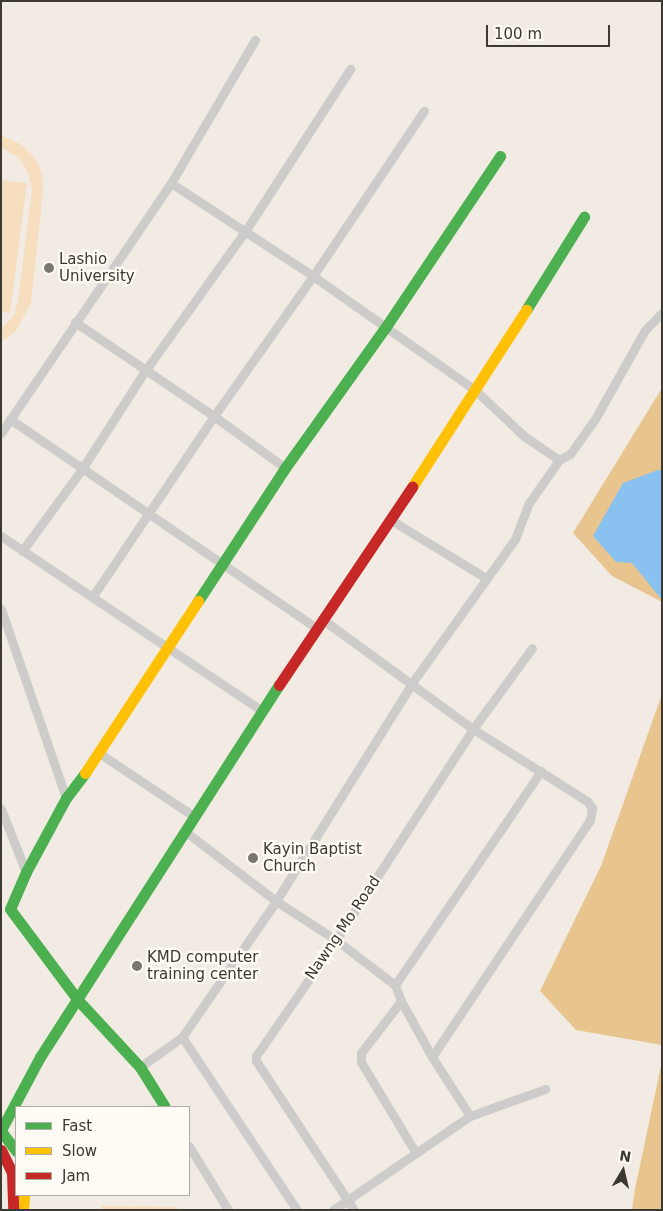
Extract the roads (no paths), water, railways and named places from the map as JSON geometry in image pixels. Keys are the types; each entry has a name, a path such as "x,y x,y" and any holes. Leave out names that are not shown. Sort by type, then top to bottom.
{"street":[{"path":"1,433 171,183 256,40"},
{"path":"22,550 82,469 145,371 246,230 350,69"},
{"path":"93,596 150,514 214,416 313,276 424,111"},
{"path":"164,1106 140,1067 77,999 10,909 26,872 66,798 99,753 166,647 223,564 285,468 385,328 500,156"},
{"path":"171,183 246,230 475,390 524,436 560,460"},
{"path":"15,1150 1,1131 40,1057 319,623 391,520 584,217"},
{"path":"140,1067 182,1037 276,900 412,683 515,539 529,503 560,460 570,454 595,418 644,330 662,313"},
{"path":"75,322 214,416 285,468"},
{"path":"10,419 223,564 412,683 473,729 587,801 592,808 590,820 432,1057"},
{"path":"391,520 486,578"},
{"path":"1,536 262,711"},
{"path":"1,608 66,798"},
{"name":"Nawng Mo Road","path":"354,1210 256,1062 256,1056 336,940 473,729 532,648"},
{"path":"99,753 195,817"},
{"path":"395,985 540,771"},
{"path":"1,809 26,872"},
{"path":"186,832 276,900 336,940 395,985 401,1001 432,1057 470,1116"},
{"path":"401,1001 361,1053 361,1062 416,1153"},
{"path":"182,1037 297,1210"},
{"path":"333,1210 470,1116 545,1089"},
{"path":"190,1148 228,1210"},
{"path":"1,1150 12,1172 14,1210"},
{"path":"24,1196 24,1210"}],"water":[{"path":"662,470 662,600 632,563 616,562 593,536 623,483"}],"place":[{"name":"Lashio University","path":"49,268"},
{"name":"Kayin Baptist Church","path":"253,858"},
{"name":"KMD computer training center","path":"137,966"}]}
